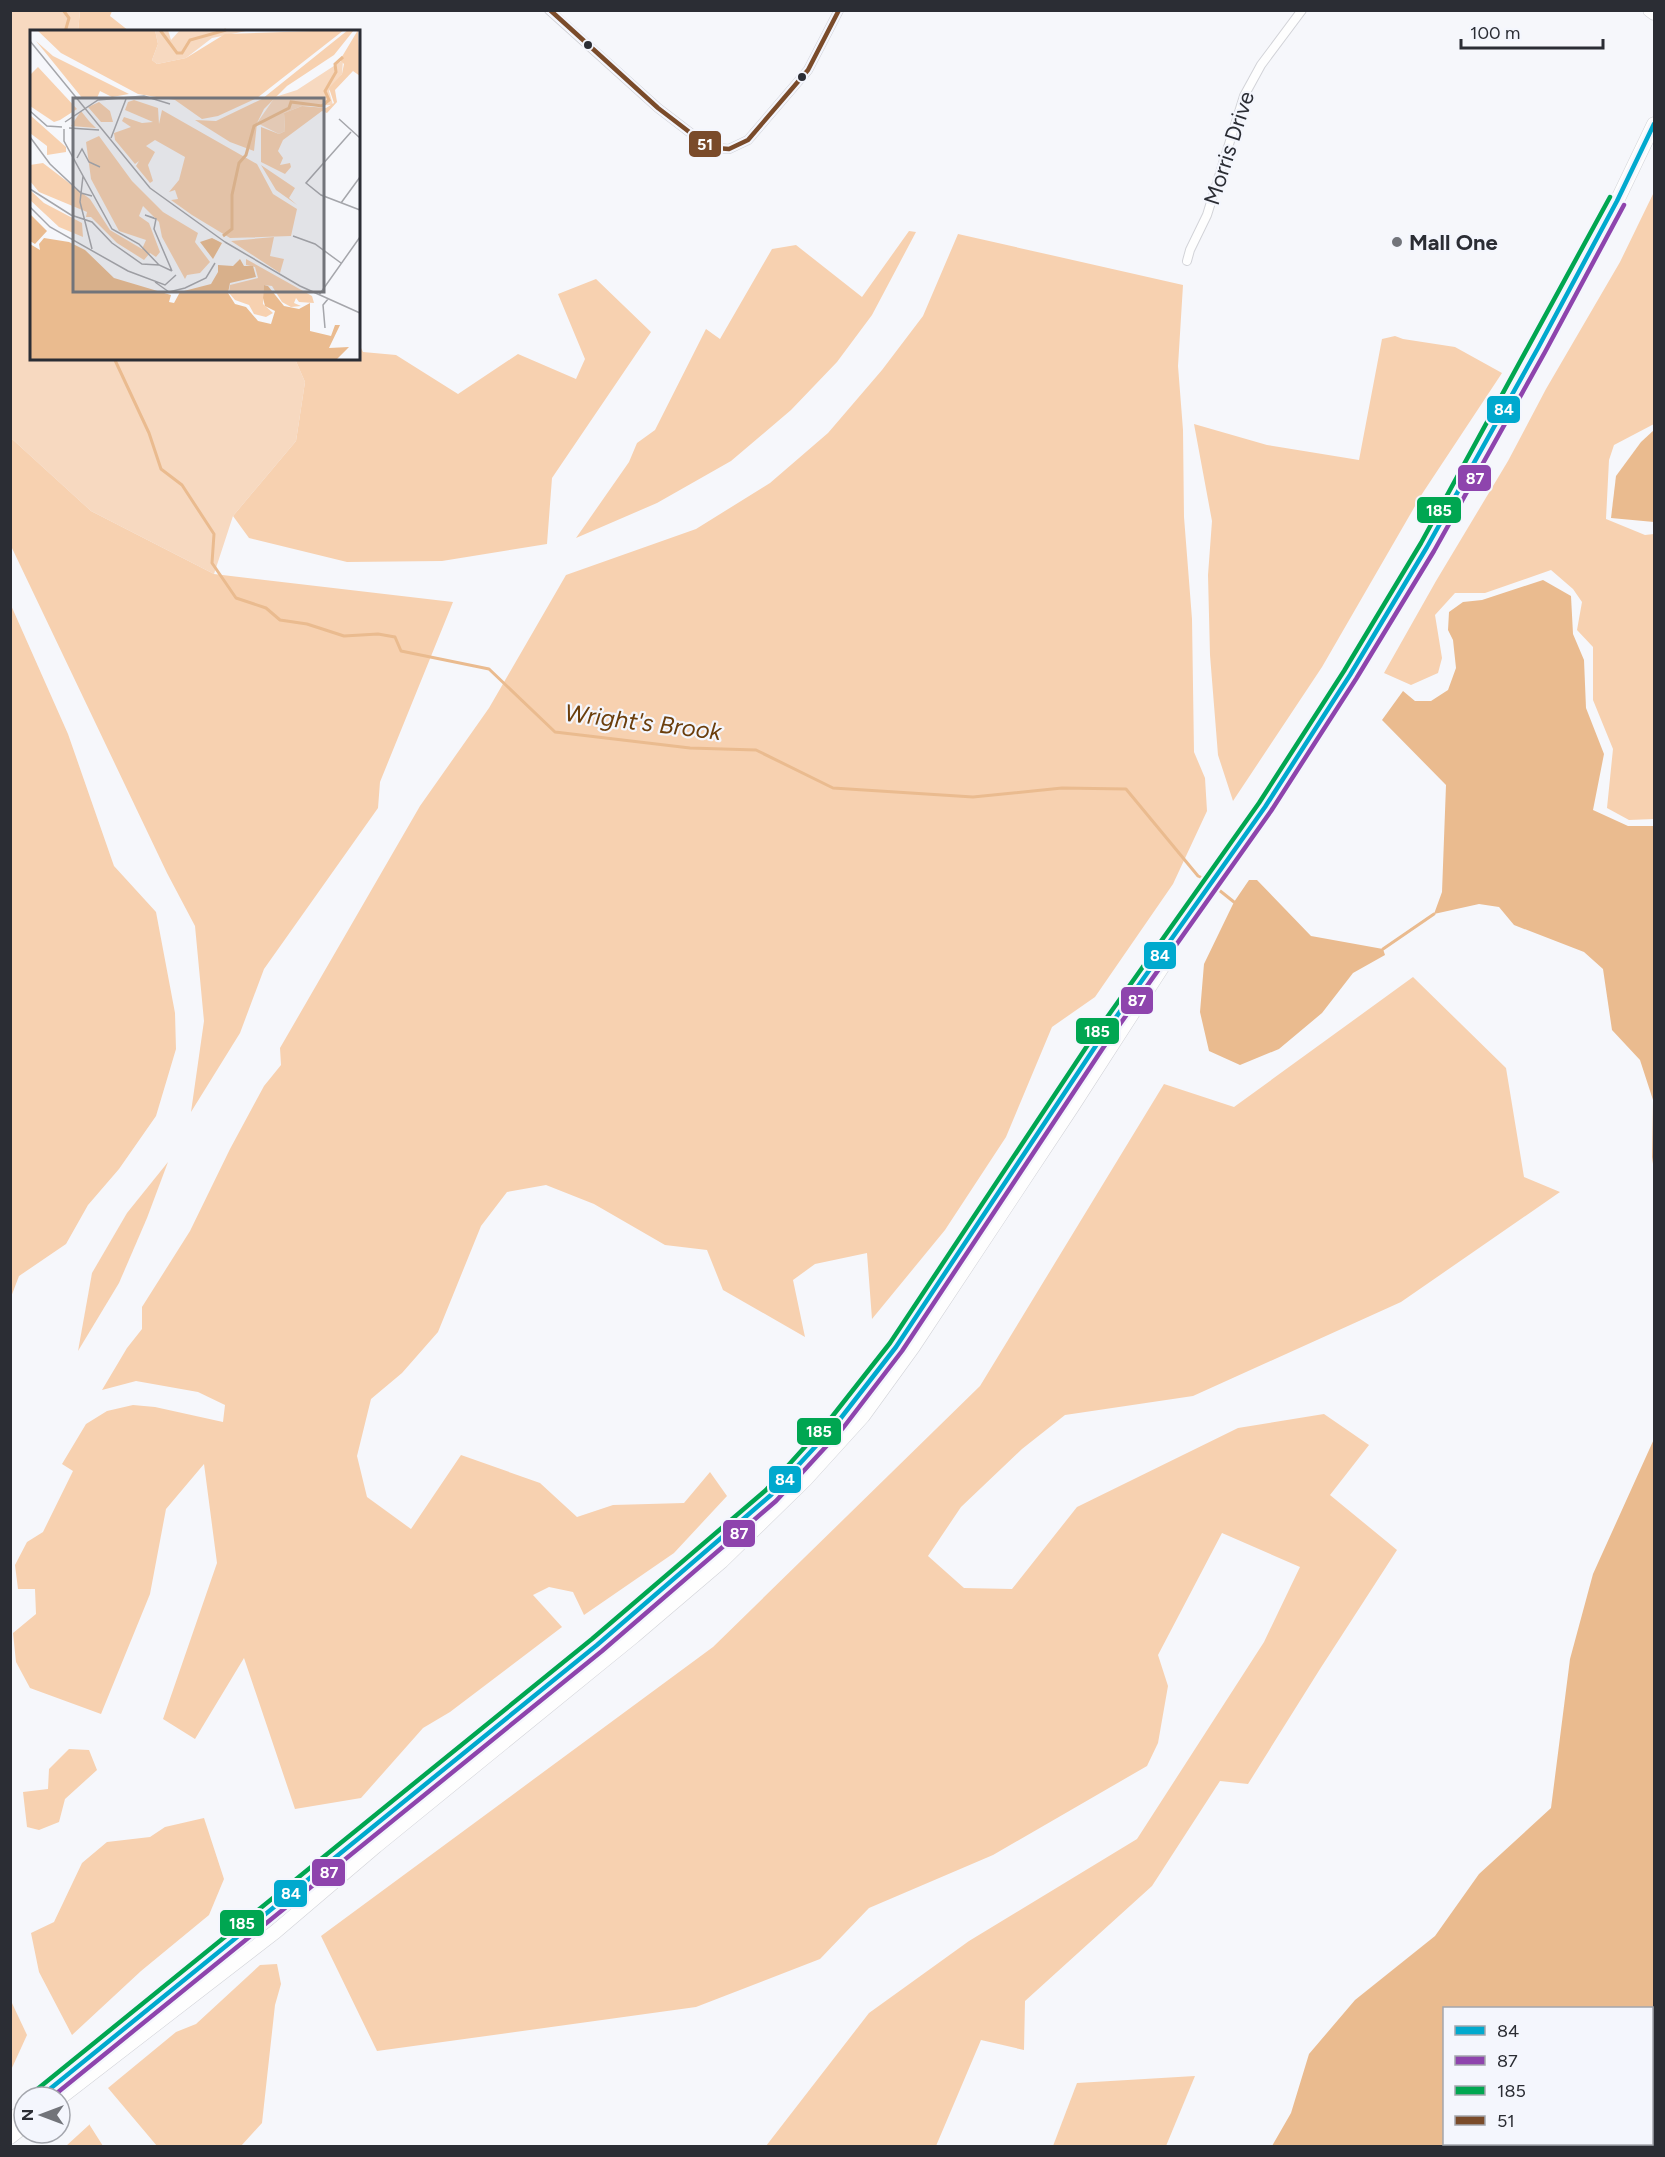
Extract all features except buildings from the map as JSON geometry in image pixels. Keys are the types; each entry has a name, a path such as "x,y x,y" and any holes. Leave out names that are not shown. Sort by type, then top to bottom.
{"main road":[{"path":"1650,10 1654,13"},
{"path":"71,2085 82,2072 202,1964 597,1645 771,1495 837,1423 896,1347 1097,1044 1211,884 1350,675 1427,547 1538,348 1617,201 1654,124"},
{"path":"60,2085 82,2072 275,1932 722,1561 805,1480 863,1416 913,1347 1072,1107 1211,884"}],"street":[{"path":"549,10 658,108 696,138 713,148 729,148 748,140 808,70 839,10"},
{"name":"Morris Drive","path":"1188,261 1190,250 1207,215 1244,96 1261,65 1302,10"}],"shaded area":[{"path":"10,11 80,11 78,30 30,30 30,360 295,360 305,382 296,441 233,516 214,574 91,511 11,438"},
{"path":"80,11 112,11 110,16 128,30 78,30"},
{"path":"1654,192 1654,424 1614,445 1609,460 1606,519 1645,535 1654,534 1654,819 1629,820 1607,808 1613,749 1593,700 1593,647 1577,630 1582,602 1573,589 1551,570 1485,593 1455,593 1435,615 1442,658 1438,673 1411,685 1384,673 1508,461 1546,389 1620,262"},
{"path":"909,231 916,232 872,315 837,362 791,410 731,461 657,503 576,538 629,462 637,443 655,430 706,329 720,339 772,249 796,245 862,297"},
{"path":"958,234 1183,285 1178,366 1183,430 1184,517 1192,619 1194,752 1205,778 1207,811 1173,884 1095,997 1052,1027 1006,1137 945,1230 872,1319 867,1253 815,1264 793,1280 805,1337 723,1290 707,1250 665,1245 594,1204 546,1185 507,1192 481,1226 438,1332 402,1373 371,1399 357,1456 367,1497 411,1529 461,1455 540,1483 577,1517 613,1505 684,1503 710,1472 727,1496 674,1553 584,1615 573,1592 549,1587 533,1595 562,1627 450,1712 423,1728 361,1798 295,1809 244,1658 195,1739 163,1719 217,1563 204,1464 166,1509 150,1594 101,1714 30,1688 16,1662 13,1633 36,1614 35,1589 18,1589 15,1565 27,1542 43,1532 73,1471 62,1464 86,1424 107,1411 133,1405 155,1407 223,1422 225,1405 198,1392 136,1381 102,1390 127,1348 142,1329 142,1307 190,1231 264,1086 281,1065 280,1048 420,806 489,708 566,575 696,529 770,483 828,433 882,370 923,316"},
{"path":"596,279 651,332 552,478 547,544 442,561 347,562 249,538 233,516 296,441 305,382 295,360 360,360 360,346 363,352 396,355 458,394 518,354 576,379 585,359 558,294"},
{"path":"1395,336 1455,347 1502,373 1422,494 1322,667 1233,801 1218,755 1210,655 1208,575 1212,521 1194,424 1267,445 1359,460 1382,339"},
{"path":"1654,430 1654,522 1611,518 1616,476 1641,442"},
{"path":"11,438 91,511 214,574 453,602 380,782 378,808 264,969 240,1033 191,1112 204,1021 195,926 167,873 11,546"},
{"path":"1543,580 1571,596 1573,634 1584,660 1586,708 1604,754 1593,810 1628,826 1654,826 1654,1171 1652,1157 1653,1100 1640,1060 1612,1030 1603,969 1584,952 1514,925 1499,907 1479,904 1434,914 1442,892 1446,785 1382,720 1403,691 1415,701 1431,701 1448,690 1456,668 1453,640 1448,630 1449,612 1463,602 1482,600"},
{"path":"10,603 68,734 114,866 156,912 175,1013 176,1049 156,1116 119,1169 88,1205 66,1244 19,1276 11,1297"},
{"path":"1249,880 1257,880 1311,936 1383,949 1385,955 1353,973 1322,1013 1279,1049 1240,1065 1209,1051 1200,1012 1204,964 1234,902"},
{"path":"1413,977 1506,1068 1524,1177 1560,1192 1401,1302 1193,1396 1065,1415 1022,1449 961,1507 928,1556 964,1588 1012,1589 1077,1507 1238,1428 1324,1414 1369,1445 1330,1495 1397,1550 1248,1784 1220,1781 1152,1886 1025,2001 1024,2050 981,2040 936,2146 766,2146 869,2013 969,1941 1137,1839 1264,1642 1300,1567 1222,1533 1158,1655 1168,1686 1158,1743 1147,1766 993,1855 869,1908 820,1959 696,2007 377,2051 321,1936 713,1647 980,1386 1164,1084 1234,1107"},
{"path":"168,1162 119,1283 78,1351 92,1273 127,1213"},
{"path":"1654,1439 1654,2146 1272,2146 1291,2113 1309,2054 1355,2000 1435,1936 1479,1874 1551,1808 1570,1659 1593,1574"},
{"path":"69,1749 89,1750 97,1770 65,1799 59,1822 39,1830 27,1827 23,1792 48,1789 49,1769"},
{"path":"204,1818 224,1879 209,1915 141,1971 72,2035 39,1972 31,1933 54,1922 82,1863 107,1842 150,1837 165,1827"},
{"path":"277,1964 281,1984 275,2005 262,2123 241,2146 157,2146 108,2088 176,2032 196,2024 260,1965"},
{"path":"11,2001 27,2035 11,2070"},
{"path":"1195,2076 1166,2146 1053,2146 1077,2083"},
{"path":"89,2125 103,2146 66,2146 72,2145 72,2141"}],"waterway":[{"name":"Wright's Brook","path":"63,10 69,18 66,30"},
{"name":"Wright's Brook","path":"115,360 149,433 161,469 182,485 214,534 212,563 236,598 266,608 280,620 307,624 344,636 378,634 395,637 401,651 489,669 555,732 690,748 756,750 833,788 973,797 1062,788 1126,789 1198,876 1207,880"},
{"name":"Wright's Brook","path":"1214,886 1234,902"},
{"path":"1383,949 1434,914"}],"transit line":[{"name":"51","path":"550,10 658,108 705,144 729,149 748,140 808,70 839,10"},
{"name":"84","path":"55,2085 597,1645 771,1495 837,1423 896,1347 1097,1044 1265,807 1350,675 1427,547 1538,348 1617,201 1654,124"},
{"name":"185","path":"42,2085 592,1639 766,1490 831,1418 890,1343 1091,1040 1259,803 1344,671 1421,543 1610,197"},
{"name":"87","path":"67,2085 602,1651 776,1501 843,1428 902,1351 1103,1048 1271,811 1356,679 1434,551 1624,205"}],"place":[{"name":"Mall One","path":"1397,242"}]}
